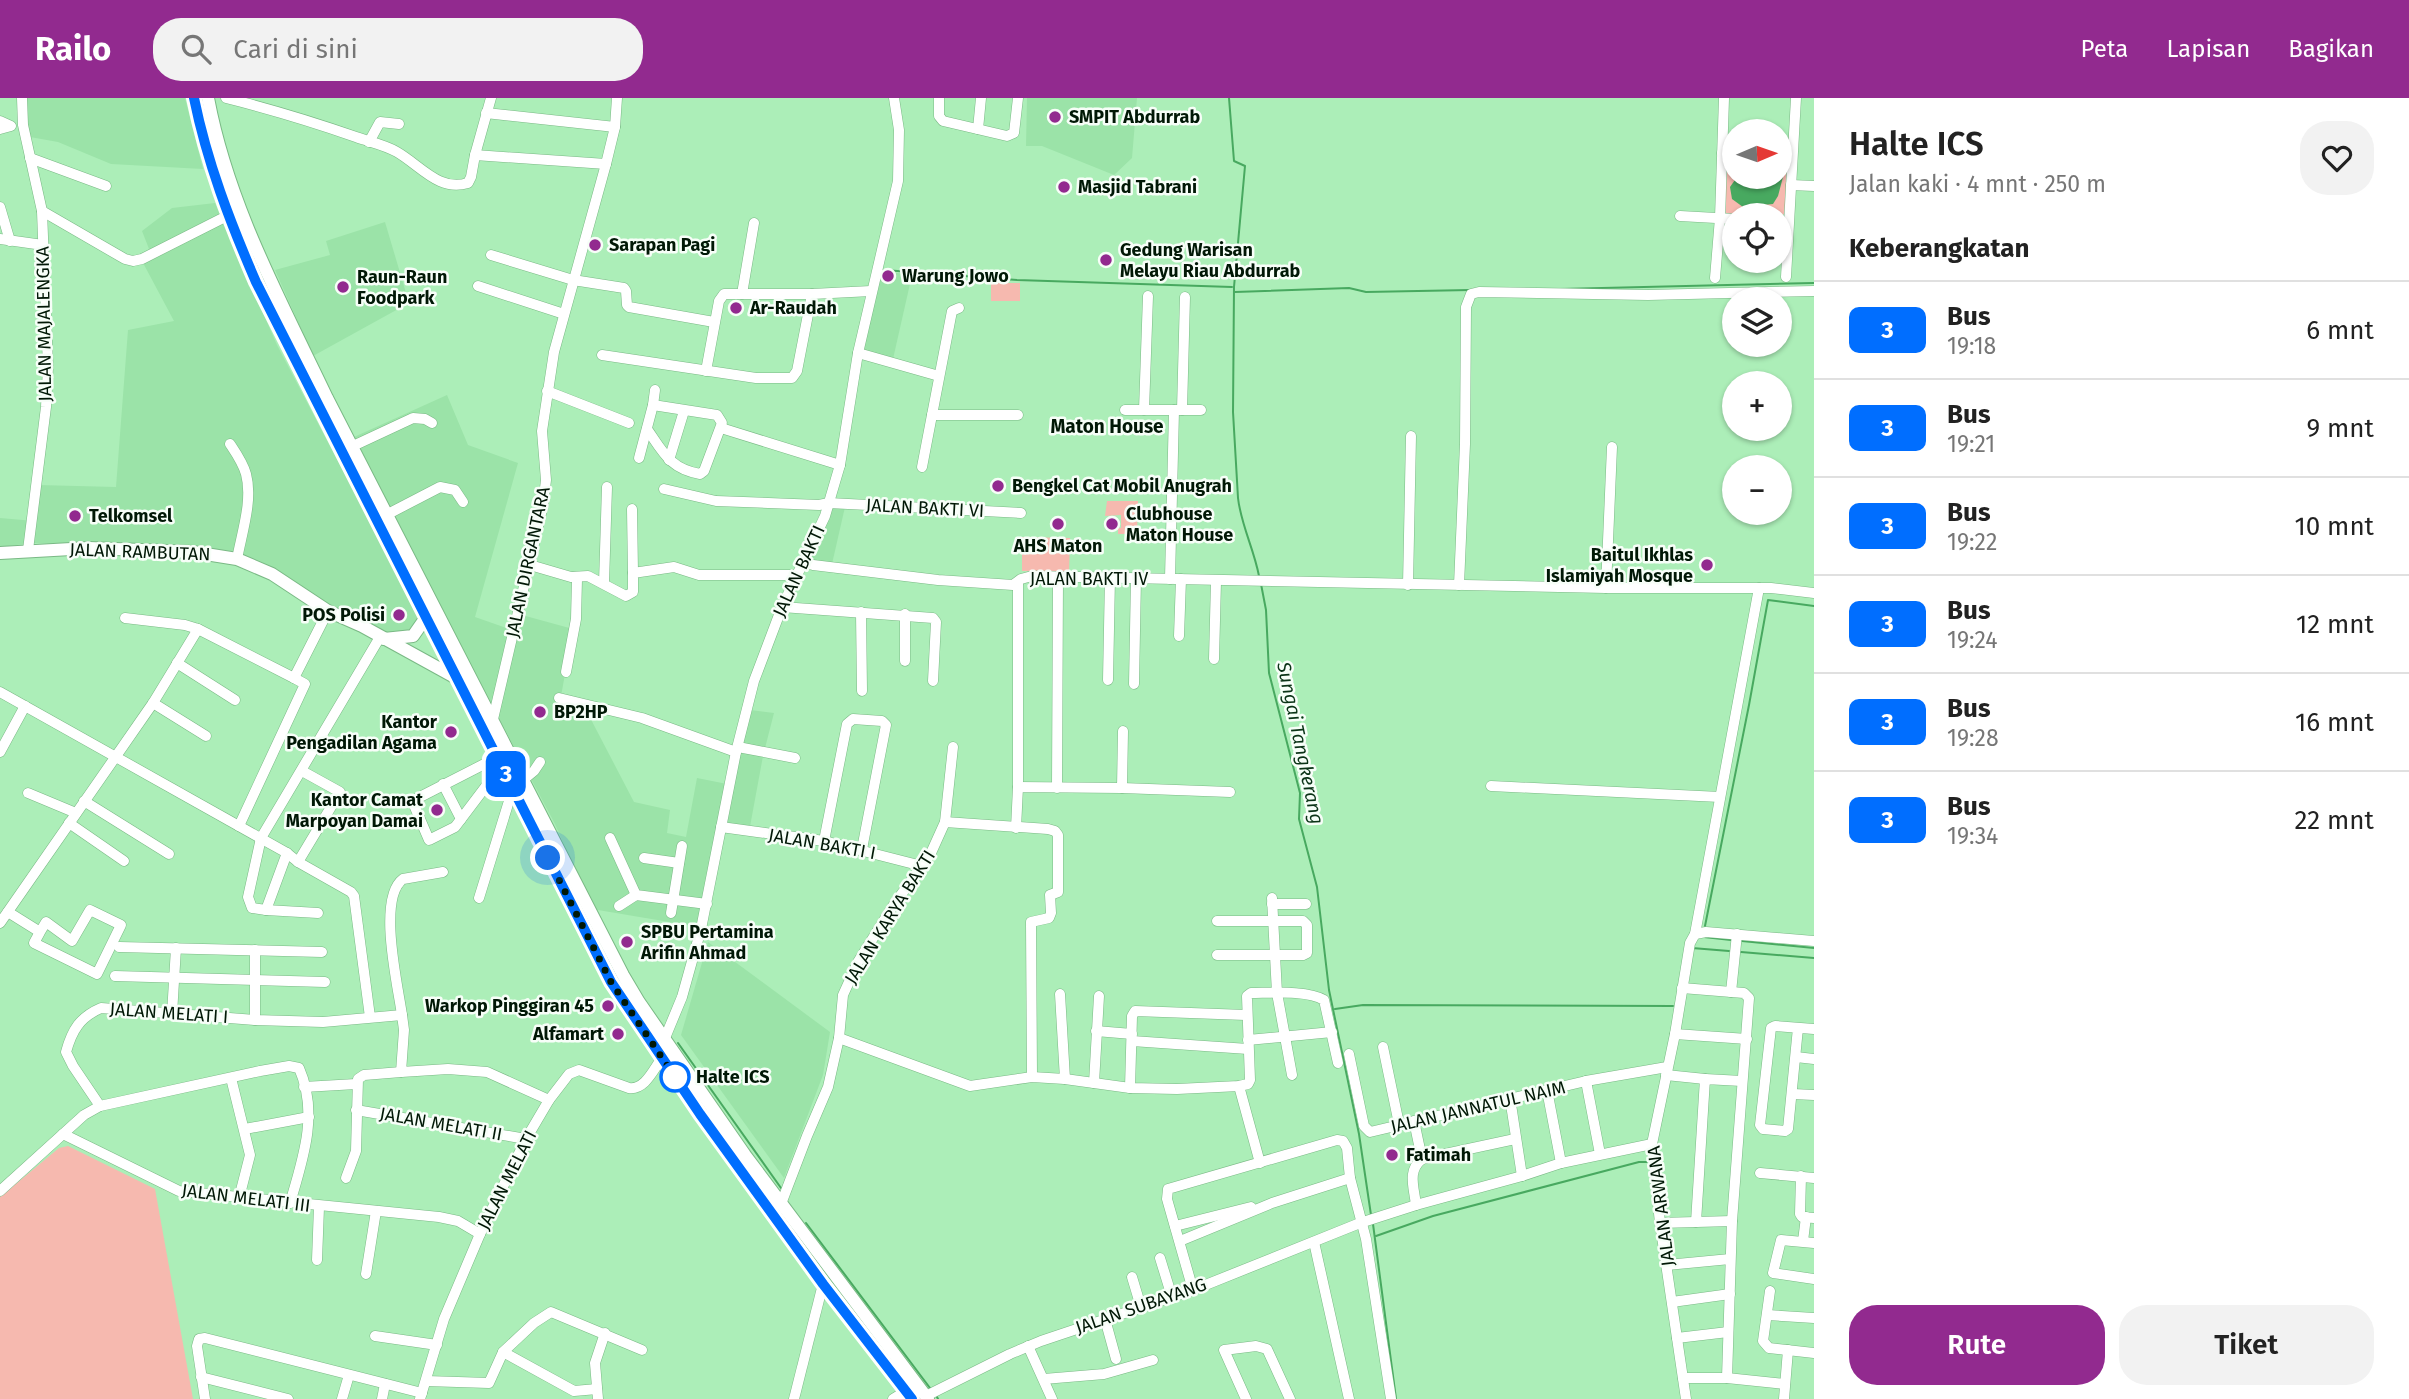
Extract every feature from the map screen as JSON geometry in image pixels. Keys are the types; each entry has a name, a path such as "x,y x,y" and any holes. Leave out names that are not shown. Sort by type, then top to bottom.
{"main road":[{"path":"194,98 208,158 227,216 256,282 322,401 353,446 493,719 518,784 611,982 662,1058 814,1260 927,1398"},
{"path":"208,98 222,158 239,208 322,401 500,761 518,784"},
{"name":"JALAN RAMBUTAN","path":"0,552 89,548 181,552 237,559 272,574 328,611 362,626 460,680"},
{"path":"382,638 413,636 427,616"},
{"path":"553,854 622,975 781,1204 814,1260 823,1284 909,1395"}],"street":[{"name":"JALAN MAJALENGKA","path":"22,98 23,125 42,211 48,335 48,388 28,550"},
{"path":"226,98 309,121 392,149 410,159 438,182 451,186 468,183 471,177 491,98"},
{"name":"JALAN DIRGANTARA","path":"493,719 545,494 542,431 554,352 606,164 615,127 617,98"},
{"name":"JALAN BAKTI","path":"665,1038 682,997 706,904 737,749 761,659 795,575 829,503 840,465 858,353 898,181 899,130 894,98"},
{"path":"939,98 941,120 1007,136 1014,134 1018,98"},
{"path":"978,129 981,98"},
{"path":"1723,119 1724,98"},
{"path":"1792,157 1796,98"},
{"path":"486,113 615,127"},
{"path":"0,121 11,126"},
{"path":"369,142 380,122 399,124"},
{"path":"0,129 23,125"},
{"path":"1715,278 1722,153"},
{"path":"475,155 606,164"},
{"path":"30,158 106,186"},
{"path":"1792,185 1814,186"},
{"path":"0,207 5,240 43,245"},
{"path":"42,211 133,261 227,216"},
{"path":"1680,216 1720,219"},
{"path":"742,294 754,223"},
{"path":"491,255 573,280 622,288 626,291 629,307 714,322"},
{"path":"1786,273 1786,277"},
{"path":"478,286 564,314"},
{"path":"706,371 714,322 722,296 726,294 871,291"},
{"path":"1459,585 1465,444 1466,307 1471,294 1648,295 1814,291"},
{"path":"602,355 706,371 789,379 793,377 812,294"},
{"path":"1144,410 1148,296"},
{"name":"JALAN BAKTI IV","path":"802,562 938,580 1013,585 1028,576 1175,579 1178,410 1185,297"},
{"path":"922,467 952,311 959,308"},
{"path":"858,353 939,376"},
{"path":"639,458 655,390"},
{"path":"547,391 629,423"},
{"path":"647,429 669,460 681,470 701,474 721,428 722,421 719,416 653,405"},
{"path":"1125,410 1201,410"},
{"path":"669,460 684,411"},
{"path":"932,415 1018,415"},
{"path":"353,446 413,418 432,423"},
{"path":"721,428 840,465"},
{"path":"1408,585 1411,436"},
{"path":"230,444 242,461 248,487 237,559"},
{"path":"1606,588 1612,447"},
{"path":"388,513 440,487 455,490 463,502"},
{"path":"604,583 607,487"},
{"name":"JALAN BAKTI VI","path":"664,489 716,501 819,505 829,503 1021,513"},
{"path":"530,565 574,577 588,576 630,596 634,573 632,509"},
{"path":"634,573 674,567 699,575 795,575"},
{"path":"566,672 576,619 577,579 574,577"},
{"path":"1057,788 1058,577"},
{"path":"1108,680 1110,577"},
{"path":"1134,684 1136,578"},
{"path":"1179,636 1175,579 1606,588 1759,587 1814,593"},
{"path":"1214,659 1216,581"},
{"path":"1016,828 1018,583"},
{"name":"JALAN ARWANA","path":"1686,1399 1660,1223 1652,1144 1675,1034 1690,943 1695,934 1759,587"},
{"path":"782,607 931,617 936,621 933,681"},
{"path":"293,678 328,611"},
{"path":"861,612 862,691"},
{"path":"905,614 905,661"},
{"path":"125,618 198,629 305,684 239,826"},
{"path":"0,923 153,703 198,629"},
{"path":"318,913 252,908 248,901 261,838 382,638"},
{"path":"177,663 235,700"},
{"path":"0,692 261,838 354,896 370,1017"},
{"path":"559,698 642,718 737,749 795,758"},
{"path":"153,703 206,736"},
{"path":"0,752 25,706"},
{"path":"824,841 847,724 853,719 883,722 886,725 862,849"},
{"path":"1122,788 1123,732"},
{"name":"JALAN KARYA BAKTI","path":"781,1204 828,1087 839,1038 843,995 858,962 892,906 934,847 945,821 953,747"},
{"path":"500,761 455,827 429,840 414,805 416,799 443,784 500,761"},
{"path":"479,898 518,784 541,762"},
{"path":"299,862 340,792 302,771"},
{"path":"443,784 461,818"},
{"path":"1491,786 1720,797"},
{"path":"1018,787 1230,792"},
{"path":"28,793 76,813"},
{"path":"84,801 169,854"},
{"path":"945,821 1051,830 1057,833 1058,892 1050,895 1049,918 1031,922 1032,1077"},
{"path":"69,823 124,860"},
{"name":"JALAN BAKTI I","path":"721,827 824,841 922,866"},
{"path":"610,838 636,895"},
{"path":"671,913 682,846"},
{"path":"266,909 287,853"},
{"path":"644,858 679,863"},
{"path":"401,1072 404,1030 390,928 393,896 398,882 403,878 443,872"},
{"path":"619,906 636,895 706,904"},
{"path":"1292,1075 1278,993 1272,901 1306,904"},
{"path":"64,958 90,910 121,925 97,974 64,958 34,943 46,922 72,941"},
{"path":"8,912 40,932"},
{"path":"1217,921 1303,921 1307,925 1306,954 1217,956"},
{"path":"1695,934 1706,932 1814,941"},
{"path":"1731,992 1737,934"},
{"path":"119,947 322,952"},
{"path":"172,1014 176,948"},
{"path":"255,1020 256,950"},
{"path":"115,976 325,982"},
{"path":"1682,988 1744,993 1749,997 1732,1221 1727,1378"},
{"path":"839,1038 970,1086 1032,1077 1130,1088 1239,1086 1248,1084 1250,1080 1247,998 1250,993 1278,993 1322,999 1326,1003 1338,1063"},
{"path":"1060,994 1065,1079"},
{"path":"1094,1083 1099,996"},
{"name":"JALAN MELATI I","path":"100,1106 66,1052 71,1034 77,1025 84,1017 101,1008 255,1020 323,1022 402,1015"},
{"path":"1130,1088 1132,1016 1138,1010 1246,1015"},
{"path":"1798,1028 1793,1094 1787,1130 1762,1129 1760,1125 1771,1028 1775,1026 1814,1029"},
{"path":"1096,1031 1132,1037 1248,1045 1284,1036 1332,1032"},
{"path":"1675,1034 1747,1039"},
{"path":"1383,1047 1399,1124"},
{"name":"JALAN JANNATUL NAIM","path":"1349,1054 1366,1130 1373,1132 1586,1081 1666,1071 1705,1079 1742,1081"},
{"path":"1796,1057 1814,1059"},
{"name":"JALAN MELATI","path":"421,1396 454,1291 526,1139 549,1100 569,1074 579,1070 629,1088 638,1088 662,1058"},
{"path":"0,1191 84,1115 100,1106 293,1066 300,1070 309,1117 306,1147 290,1203"},
{"path":"346,1178 356,1151 356,1084 362,1076 455,1069 486,1072 549,1100"},
{"path":"231,1078 245,1129 250,1161 239,1198"},
{"path":"1696,1222 1705,1079"},
{"path":"1586,1081 1600,1154"},
{"path":"304,1087 356,1084"},
{"path":"1239,1086 1260,1163"},
{"path":"1548,1090 1561,1163"},
{"path":"1793,1094 1814,1096"},
{"path":"1510,1098 1522,1176"},
{"name":"JALAN MELATI II","path":"356,1110 526,1139"},
{"path":"245,1129 309,1117"},
{"path":"1414,1121 1422,1159"},
{"name":"JALAN MELATI III","path":"63,1134 179,1191 451,1219 480,1234"},
{"path":"1516,1139 1422,1159 1414,1166 1412,1173 1416,1205 1561,1163 1652,1144"},
{"path":"1193,1290 1166,1196 1171,1187 1340,1140 1346,1145 1350,1178 1364,1222 1391,1399"},
{"path":"1760,1173 1814,1178"},
{"path":"1801,1177 1800,1214 1810,1218 1809,1242 1783,1239 1780,1241 1773,1273 1814,1279"},
{"path":"1175,1226 1272,1203 1350,1178"},
{"path":"1180,1241 1272,1203"},
{"name":"JALAN SUBAYANG","path":"927,1398 1028,1346 1193,1290 1314,1241 1416,1205"},
{"path":"317,1261 319,1206"},
{"path":"366,1274 376,1211"},
{"path":"1660,1223 1732,1221"},
{"path":"1314,1241 1349,1399"},
{"path":"1160,1258 1172,1297"},
{"path":"1667,1265 1730,1259"},
{"path":"1132,1277 1141,1307"},
{"path":"794,1399 823,1284"},
{"path":"1770,1291 1764,1343 1768,1348 1814,1353"},
{"path":"1672,1302 1730,1294"},
{"path":"426,1381 489,1383 503,1352 534,1322 550,1312 642,1350"},
{"path":"1767,1315 1814,1318"},
{"path":"1105,1319 1116,1359"},
{"path":"1677,1338 1728,1332"},
{"path":"503,1352 574,1391 597,1394 595,1363 605,1333"},
{"path":"375,1336 437,1345"},
{"path":"205,1399 197,1346 199,1339 205,1338 385,1384 421,1396"},
{"path":"1028,1346 1052,1399"},
{"path":"1247,1399 1224,1350 1256,1346 1267,1349 1290,1399"},
{"path":"1784,1399 1788,1350"},
{"path":"1044,1379 1104,1374 1153,1360"},
{"path":"342,1399 349,1375"},
{"path":"201,1377 288,1399"},
{"path":"1683,1378 1727,1378 1785,1384"},
{"path":"382,1399 385,1384"},
{"path":"893,1399 909,1395"}],"shaded area":[{"path":"24,98 185,98 203,169 111,164 58,142 30,137"},
{"path":"1027,98 1137,98 1132,158 1114,175 1042,146 1026,146"},
{"path":"1725,189 1787,189 1786,203 1724,203"},
{"path":"1730,189 1780,189 1774,203 1738,203 1732,199"},
{"path":"215,203 277,345 418,614 421,629 403,641 333,607 291,579 233,551 123,544 32,543 0,547 0,518 34,521 38,485 116,487 128,330 174,321 142,261 151,254 142,231 172,208"},
{"name":"Raun-Raun Foodpark","path":"385,222 409,303 313,356 275,270 330,255 326,241"},
{"path":"883,271 912,275 893,359 862,351"},
{"path":"991,283 1020,283 1020,301 991,301"},
{"path":"447,395 468,445 518,463 475,617 518,632 522,615 573,629 560,702 585,708 634,802 670,810 667,833 686,837 697,778 727,784 699,927 592,909 555,824 354,437"},
{"path":"1107,501 1138,501 1137,534 1118,534 1121,515 1105,516"},
{"path":"831,506 845,507 832,564 807,561"},
{"path":"1022,537 1070,538 1069,572 1022,571"},
{"path":"750,710 774,713 749,832 726,823"},
{"path":"708,942 830,1032 823,1075 784,1178 681,1035"},
{"path":"68,1146 155,1189 193,1399 0,1399 0,1197 59,1148"}],"waterway":[{"name":"Sungai Tangkerang","path":"1229,98 1234,161 1245,166 1234,287 1233,412 1238,498 1259,576"},
{"path":"884,270 1017,280 1232,287"},
{"path":"1560,289 1814,283"},
{"path":"1235,292 1349,288 1366,292 1470,290"},
{"name":"Sungai Tangkerang","path":"1261,584 1266,610 1269,673 1300,793 1299,819 1317,887 1329,990 1359,1134 1371,1215"},
{"path":"1705,926 1768,600 1814,606"},
{"path":"1704,937 1731,940"},
{"path":"1742,941 1814,948"},
{"path":"1692,948 1729,951"},
{"path":"1741,952 1814,958"},
{"path":"1335,1009 1363,1005 1673,1006"},
{"path":"678,1043 781,1188"},
{"path":"1376,1236 1433,1216 1639,1162 1650,1162"},
{"path":"806,1223 930,1388"},
{"name":"Sungai Tangkerang","path":"1373,1224 1396,1399"}],"bus line":[{"name":"3","path":"194,98 208,158 227,216 256,282 611,982 700,1114 823,1284 912,1399"}],"place":[{"name":"SMPIT Abdurrab","path":"1055,117"},
{"name":"Masjid Tabrani","path":"1064,187"},
{"name":"Sarapan Pagi","path":"595,245"},
{"name":"Gedung Warisan Melayu Riau Abdurrab","path":"1106,260"},
{"name":"Warung Jowo","path":"888,276"},
{"name":"Raun-Raun Foodpark","path":"343,287"},
{"name":"Ar-Raudah","path":"736,308"},
{"name":"Bengkel Cat Mobil Anugrah","path":"998,486"},
{"name":"Telkomsel","path":"75,516"},
{"name":"AHS Maton","path":"1058,524"},
{"name":"Clubhouse Maton House","path":"1112,524"},
{"name":"Baitul Ikhlas Islamiyah Mosque","path":"1707,565"},
{"name":"POS Polisi","path":"399,615"},
{"name":"BP2HP","path":"540,712"},
{"name":"Kantor Pengadilan Agama","path":"451,732"},
{"name":"Kantor Camat Marpoyan Damai","path":"437,810"},
{"name":"SPBU Pertamina Arifin Ahmad","path":"627,942"},
{"name":"Warkop Pinggiran 45","path":"608,1006"},
{"name":"Alfamart","path":"618,1034"},
{"name":"Halte ICS","path":"675,1077"},
{"name":"Fatimah","path":"1392,1155"}],"district":[{"name":"Maton House","path":"1107,426"}],"route":[{"path":"548,858 611,982 677,1080 675,1077"}]}
